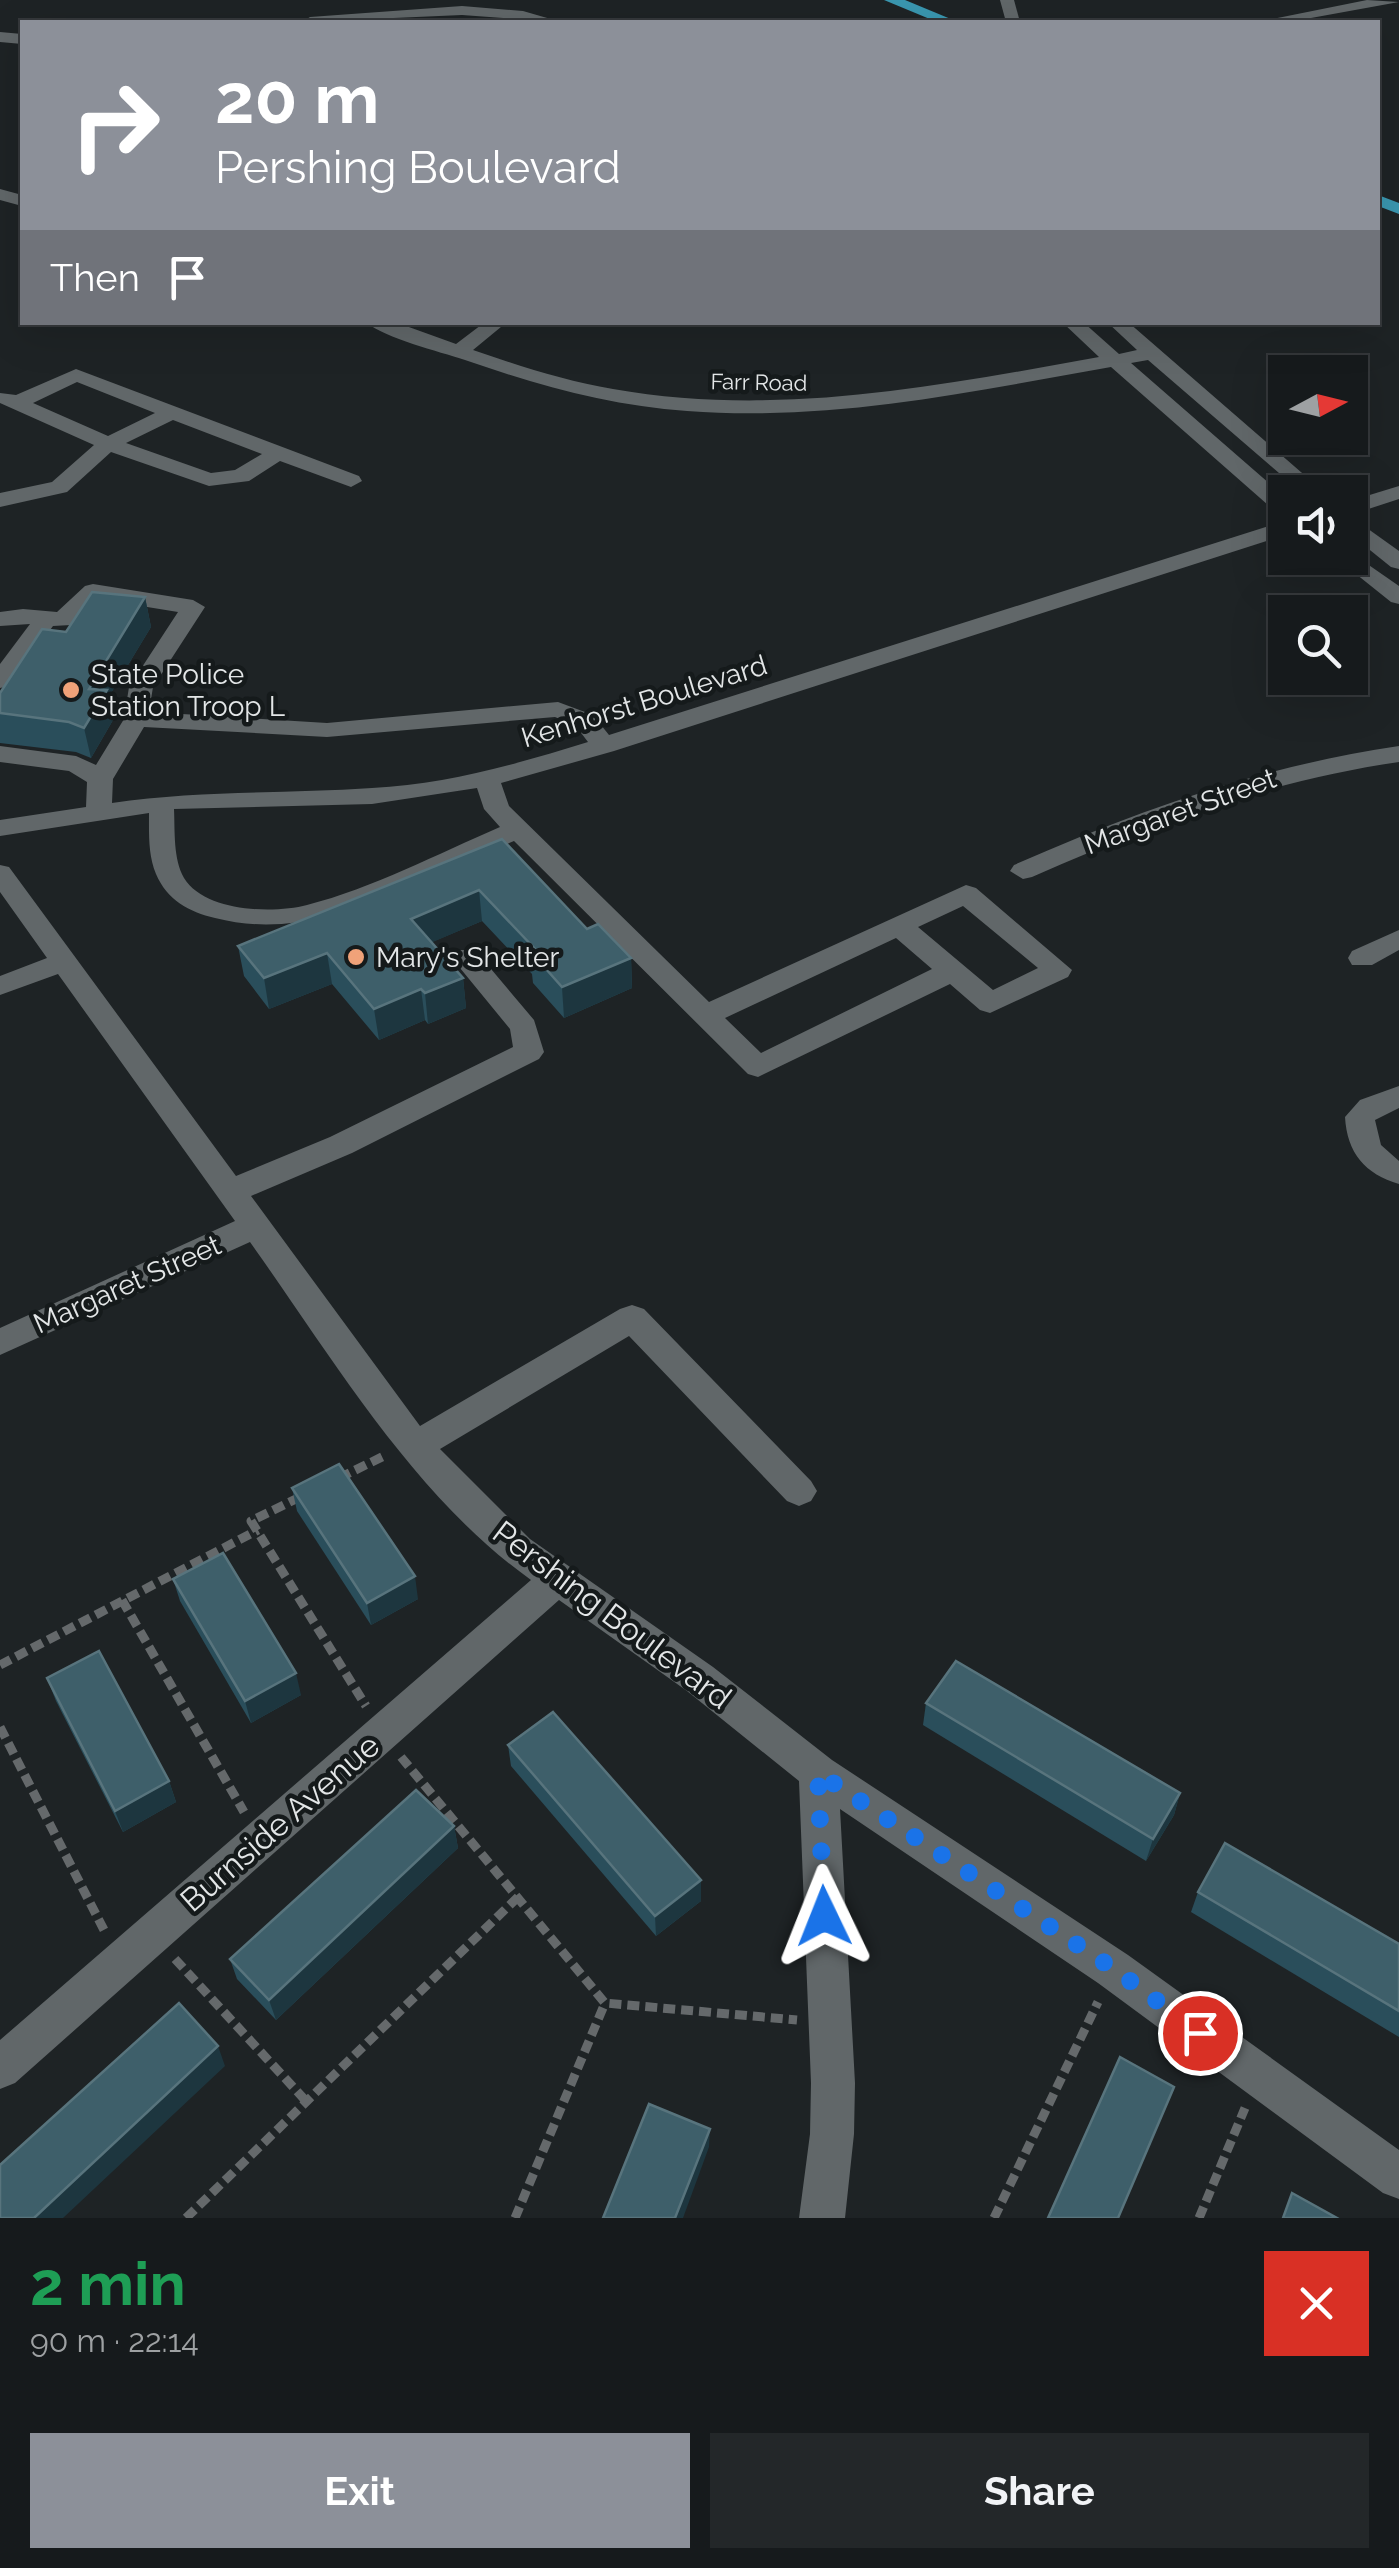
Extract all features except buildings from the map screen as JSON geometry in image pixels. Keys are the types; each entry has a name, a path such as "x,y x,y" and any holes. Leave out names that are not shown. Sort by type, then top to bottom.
{"main road":[{"path":"891,0 945,20"}],"street":[{"path":"1336,0 1385,20"},
{"path":"1278,20 1393,0"},
{"path":"335,20 404,10 460,8 506,11 544,20"},
{"name":"Farr Road","path":"384,325 570,387 614,396 757,410 893,401 1150,354"},
{"path":"459,351 494,325"},
{"path":"1075,325 1268,494"},
{"path":"1119,325 1293,475"},
{"path":"8,399 76,375 352,481"},
{"path":"8,399 108,444 208,480 241,476 279,453"},
{"path":"0,500 59,487 108,444 172,412"},
{"path":"1368,502 1399,492"},
{"name":"Kenhorst Boulevard","path":"0,828 161,803 372,796 487,779 605,746 1268,533"},
{"path":"1368,537 1399,562"},
{"path":"1368,574 1399,597"},
{"path":"0,619 62,620 93,592 193,606 142,686 136,720 100,779 99,810"},
{"path":"0,680 46,620"},
{"path":"136,720 327,730 558,710 584,720 605,746"},
{"path":"0,754 76,764 100,779"},
{"name":"Margaret Street","path":"1024,871 1161,812 1249,781 1399,754"},
{"path":"487,779 497,809 758,1067 952,970"},
{"path":"161,803 167,871 177,890 227,913 258,917 309,914 519,830"},
{"name":"Pershing Boulevard","path":"0,873 415,1446 518,1550 700,1679 818,1773 1114,1969 1399,2178"},
{"path":"706,1014 966,894 1058,970 990,1003 899,926"},
{"path":"1362,958 1399,939"},
{"path":"229,1192 341,1145 528,1052 524,1028 465,957"},
{"path":"0,986 63,962"},
{"path":"1399,1096 1370,1107 1360,1117 1365,1149 1377,1162 1399,1173"},
{"name":"Margaret Street","path":"0,1342 254,1226"},
{"path":"415,1446 632,1318 799,1491"},
{"name":"Burnside Avenue","path":"0,2068 560,1578"},
{"path":"818,1773 832,2134 822,2218"}],"path":[{"path":"334,1480 415,1446"},
{"path":"318,1488 252,1520 382,1734 605,2004 828,2023"},
{"path":"0,1664 258,1530"},
{"path":"122,1600 260,1840"},
{"path":"0,1727 120,1962"},
{"path":"186,2218 518,1898"},
{"path":"152,1934 306,2101"},
{"path":"994,2218 1114,1969"},
{"path":"515,2218 605,2004"},
{"path":"1199,2218 1259,2075"}],"place":[{"name":"State Police Station Troop L","path":"71,690"},
{"name":"Mary's Shelter","path":"356,957"}],"route":[{"path":"824,1916 818,1773 1114,1969 1200,2033"}]}
